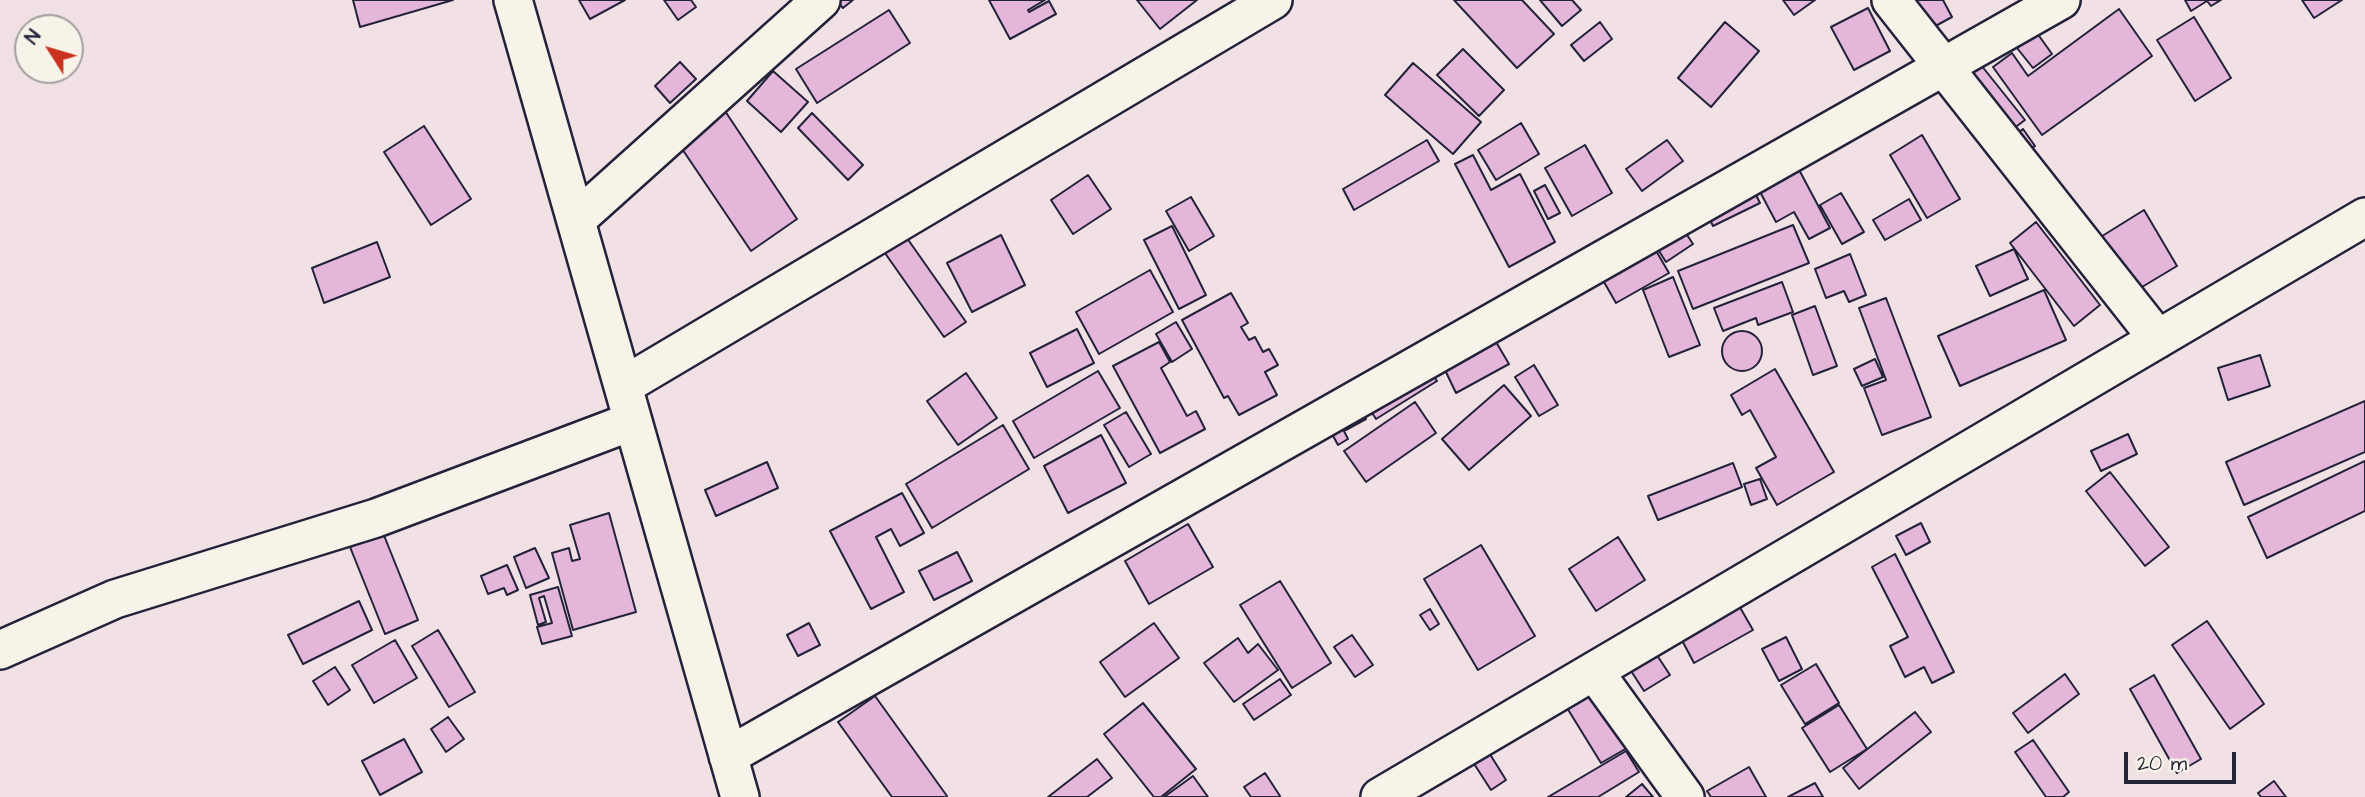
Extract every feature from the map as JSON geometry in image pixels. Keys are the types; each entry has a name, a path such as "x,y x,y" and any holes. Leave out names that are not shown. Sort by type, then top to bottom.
{"street":[{"path":"513,0 740,797"},
{"path":"576,220 821,0"},
{"path":"623,386 1273,0"},
{"path":"1891,0 2158,339"},
{"path":"728,756 2061,0"},
{"path":"1380,797 2365,217"},
{"path":"0,650 115,599 376,518 633,421"},
{"path":"1594,671 1685,797"}],"building":[{"path":"353,0 453,0 360,27"},
{"path":"579,0 625,0 590,19"},
{"path":"664,0 691,0 696,7 678,20"},
{"path":"836,0 853,0 843,8"},
{"path":"989,0 1045,0 1028,10 1029,12 1049,1 1056,14 1010,39"},
{"path":"1137,0 1197,0 1160,29"},
{"path":"1454,0 1522,0 1554,34 1517,68"},
{"path":"1540,0 1572,0 1581,10 1562,26"},
{"path":"1783,0 1815,0 1794,15"},
{"path":"1899,0 1943,0 1952,17 1917,36"},
{"path":"2185,0 2221,0 2211,6 2207,1 2191,11"},
{"path":"2302,0 2342,0 2314,18"},
{"path":"1868,8 1890,51 1854,70 1831,27"},
{"path":"2119,9 2152,56 2042,135 1993,67 2012,53 2028,76"},
{"path":"889,10 910,43 817,103 796,69"},
{"path":"2194,17 2231,78 2195,101 2157,40"},
{"path":"1600,22 1612,39 1584,61 1571,45"},
{"path":"1725,22 1759,51 1711,107 1678,78"},
{"path":"2037,33 2052,54 2033,68 2017,48"},
{"path":"1463,49 1504,90 1479,116 1437,75"},
{"path":"1969,50 2025,120 2002,137 1947,68"},
{"path":"680,62 696,79 670,103 655,86"},
{"path":"1413,63 1481,122 1453,154 1385,95"},
{"path":"773,71 808,102 781,132 747,101"},
{"path":"719,102 797,219 751,251 672,134"},
{"path":"812,113 863,165 848,180 798,128"},
{"path":"1521,123 1539,154 1496,180 1478,150"},
{"path":"424,126 471,199 431,225 384,152"},
{"path":"2023,129 2035,146 2019,158 2007,141"},
{"path":"1922,135 1960,199 1927,218 1890,155"},
{"path":"1427,140 1439,161 1354,210 1343,189"},
{"path":"1667,140 1683,161 1642,191 1626,169"},
{"path":"1585,145 1612,193 1572,216 1545,168"},
{"path":"1788,149 1830,228 1809,239 1794,212 1776,222 1749,171"},
{"path":"1473,155 1491,190 1520,174 1555,242 1509,267 1455,164"},
{"path":"1745,173 1760,203 1713,226 1698,196"},
{"path":"1088,175 1111,209 1073,234 1051,200"},
{"path":"1545,185 1560,213 1548,219 1534,191"},
{"path":"1841,193 1864,232 1842,244 1820,205"},
{"path":"1191,197 1214,236 1189,251 1166,211"},
{"path":"1909,199 1921,220 1885,240 1873,220"},
{"path":"2144,210 2177,266 2132,293 2099,238"},
{"path":"1672,212 1693,244 1666,262 1645,229"},
{"path":"2036,222 2100,305 2074,326 2010,243"},
{"path":"1793,225 1809,263 1693,309 1678,271"},
{"path":"1172,226 1206,295 1179,309 1144,240"},
{"path":"902,231 966,322 944,337 880,246"},
{"path":"1001,235 1025,285 972,312 947,263"},
{"path":"377,242 390,277 324,303 312,268"},
{"path":"1652,244 1669,273 1616,303 1600,275"},
{"path":"2014,249 2028,279 1990,296 1976,266"},
{"path":"1850,254 1866,295 1849,302 1844,291 1826,298 1815,269"},
{"path":"1150,270 1173,312 1099,354 1076,312"},
{"path":"1673,277 1700,345 1669,357 1643,290"},
{"path":"1782,282 1793,312 1758,325 1756,318 1723,331 1714,308"},
{"path":"2044,290 2066,340 1960,386 1938,336"},
{"path":"1231,293 1248,323 1241,327 1249,340 1255,337 1263,352 1269,349 1278,365 1265,372 1277,395 1239,415 1228,396 1224,398 1182,320"},
{"path":"1886,298 1931,417 1882,435 1864,388 1886,380 1859,308"},
{"path":"1815,306 1837,366 1813,375 1792,315"},
{"path":"1176,322 1192,349 1172,362 1156,334"},
{"path":"1077,329 1094,363 1047,387 1030,353"},
{"path":"1742,331 1756,337 1762,351 1756,365 1742,371 1728,365 1722,351 1728,337"},
{"path":"1159,342 1170,362 1161,368 1187,416 1196,411 1205,429 1160,453 1113,366"},
{"path":"1496,342 1509,364 1456,393 1445,370"},
{"path":"2260,355 2270,386 2228,400 2218,368"},
{"path":"1422,358 1437,381 1376,419 1361,396"},
{"path":"1875,359 1883,377 1862,386 1854,369"},
{"path":"1534,365 1558,405 1539,416 1515,377"},
{"path":"1775,369 1834,472 1777,505 1756,468 1776,457 1750,410 1742,415 1731,395"},
{"path":"1098,371 1120,408 1034,458 1013,421"},
{"path":"966,373 997,418 958,445 927,401"},
{"path":"1504,385 1531,416 1469,470 1442,439"},
{"path":"2365,401 2365,452 2244,505 2226,462"},
{"path":"1415,402 1436,433 1366,482 1344,451"},
{"path":"1358,405 1366,419 1344,431 1348,439 1338,445 1326,423"},
{"path":"1126,412 1151,454 1129,467 1104,425"},
{"path":"1003,425 1029,469 932,528 906,484"},
{"path":"2128,434 2137,454 2101,471 2091,451"},
{"path":"1101,435 1126,483 1068,513 1044,466"},
{"path":"2365,461 2365,511 2267,558 2248,517"},
{"path":"767,462 778,488 716,516 705,490"},
{"path":"1733,463 1742,487 1658,520 1648,496"},
{"path":"2110,472 2169,547 2145,566 2086,491"},
{"path":"1760,479 1767,499 1751,505 1744,484"},
{"path":"902,493 924,533 900,546 891,529 876,537 904,592 871,609 830,531"},
{"path":"609,513 636,612 573,630 552,553 569,548 572,561 580,559 570,525"},
{"path":"1921,523 1930,542 1906,555 1896,536"},
{"path":"1188,524 1213,567 1149,604 1125,561"},
{"path":"383,533 418,620 385,634 350,547"},
{"path":"1618,537 1645,580 1596,611 1569,569"},
{"path":"1481,545 1535,636 1478,670 1424,579"},
{"path":"535,548 549,578 526,588 514,557"},
{"path":"957,552 972,581 934,600 919,571"},
{"path":"1895,554 1954,672 1932,683 1924,667 1905,677 1890,646 1908,637 1872,567"},
{"path":"507,565 518,590 507,595 504,588 488,594 481,576"},
{"path":"1280,581 1331,663 1292,688 1240,605"},
{"path":"558,587 572,636 542,644 537,627 552,623 544,596 539,598 546,622 538,625 530,595"},
{"path":"1734,597 1753,630 1694,663 1676,629"},
{"path":"359,601 372,630 303,664 288,635"},
{"path":"1430,609 1439,624 1430,630 1420,615"},
{"path":"2207,621 2264,704 2230,729 2172,645"},
{"path":"809,623 820,645 798,656 787,635"},
{"path":"1154,623 1179,658 1125,697 1100,662"},
{"path":"438,630 475,692 449,707 412,646"},
{"path":"1352,635 1373,665 1355,677 1334,647"},
{"path":"1786,637 1802,669 1779,681 1762,649"},
{"path":"1238,638 1248,653 1258,644 1278,670 1234,702 1204,663"},
{"path":"395,640 417,678 374,703 352,665"},
{"path":"1649,643 1670,675 1644,691 1624,660"},
{"path":"1816,664 1839,703 1805,724 1781,685"},
{"path":"335,667 350,690 328,705 313,681"},
{"path":"1582,674 1627,748 1601,763 1556,690"},
{"path":"2065,674 2079,694 2028,733 2013,713"},
{"path":"2154,675 2201,759 2177,773 2130,689"},
{"path":"1280,679 1291,695 1254,720 1243,704"},
{"path":"875,696 946,797 892,797 838,722"},
{"path":"1143,703 1196,769 1161,797 1154,797 1104,734"},
{"path":"1839,705 1867,749 1830,772 1802,728"},
{"path":"1915,712 1931,732 1859,789 1843,768"},
{"path":"448,717 464,739 446,752 431,729"},
{"path":"404,739 422,772 380,795 362,761"},
{"path":"2033,740 2069,792 2063,797 2046,797 2015,752"},
{"path":"1483,743 1506,780 1491,790 1467,753"},
{"path":"1626,751 1639,772 1598,797 1548,797"},
{"path":"1097,759 1112,778 1087,797 1048,797"},
{"path":"1749,767 1766,797 1711,797 1707,791"},
{"path":"1265,773 1280,796 1251,797 1244,787"},
{"path":"1193,776 1208,797 1164,797"},
{"path":"2274,781 2286,797 2261,797 2258,793"},
{"path":"1815,783 1823,797 1788,797"},
{"path":"1642,784 1653,797 1626,797"}]}
